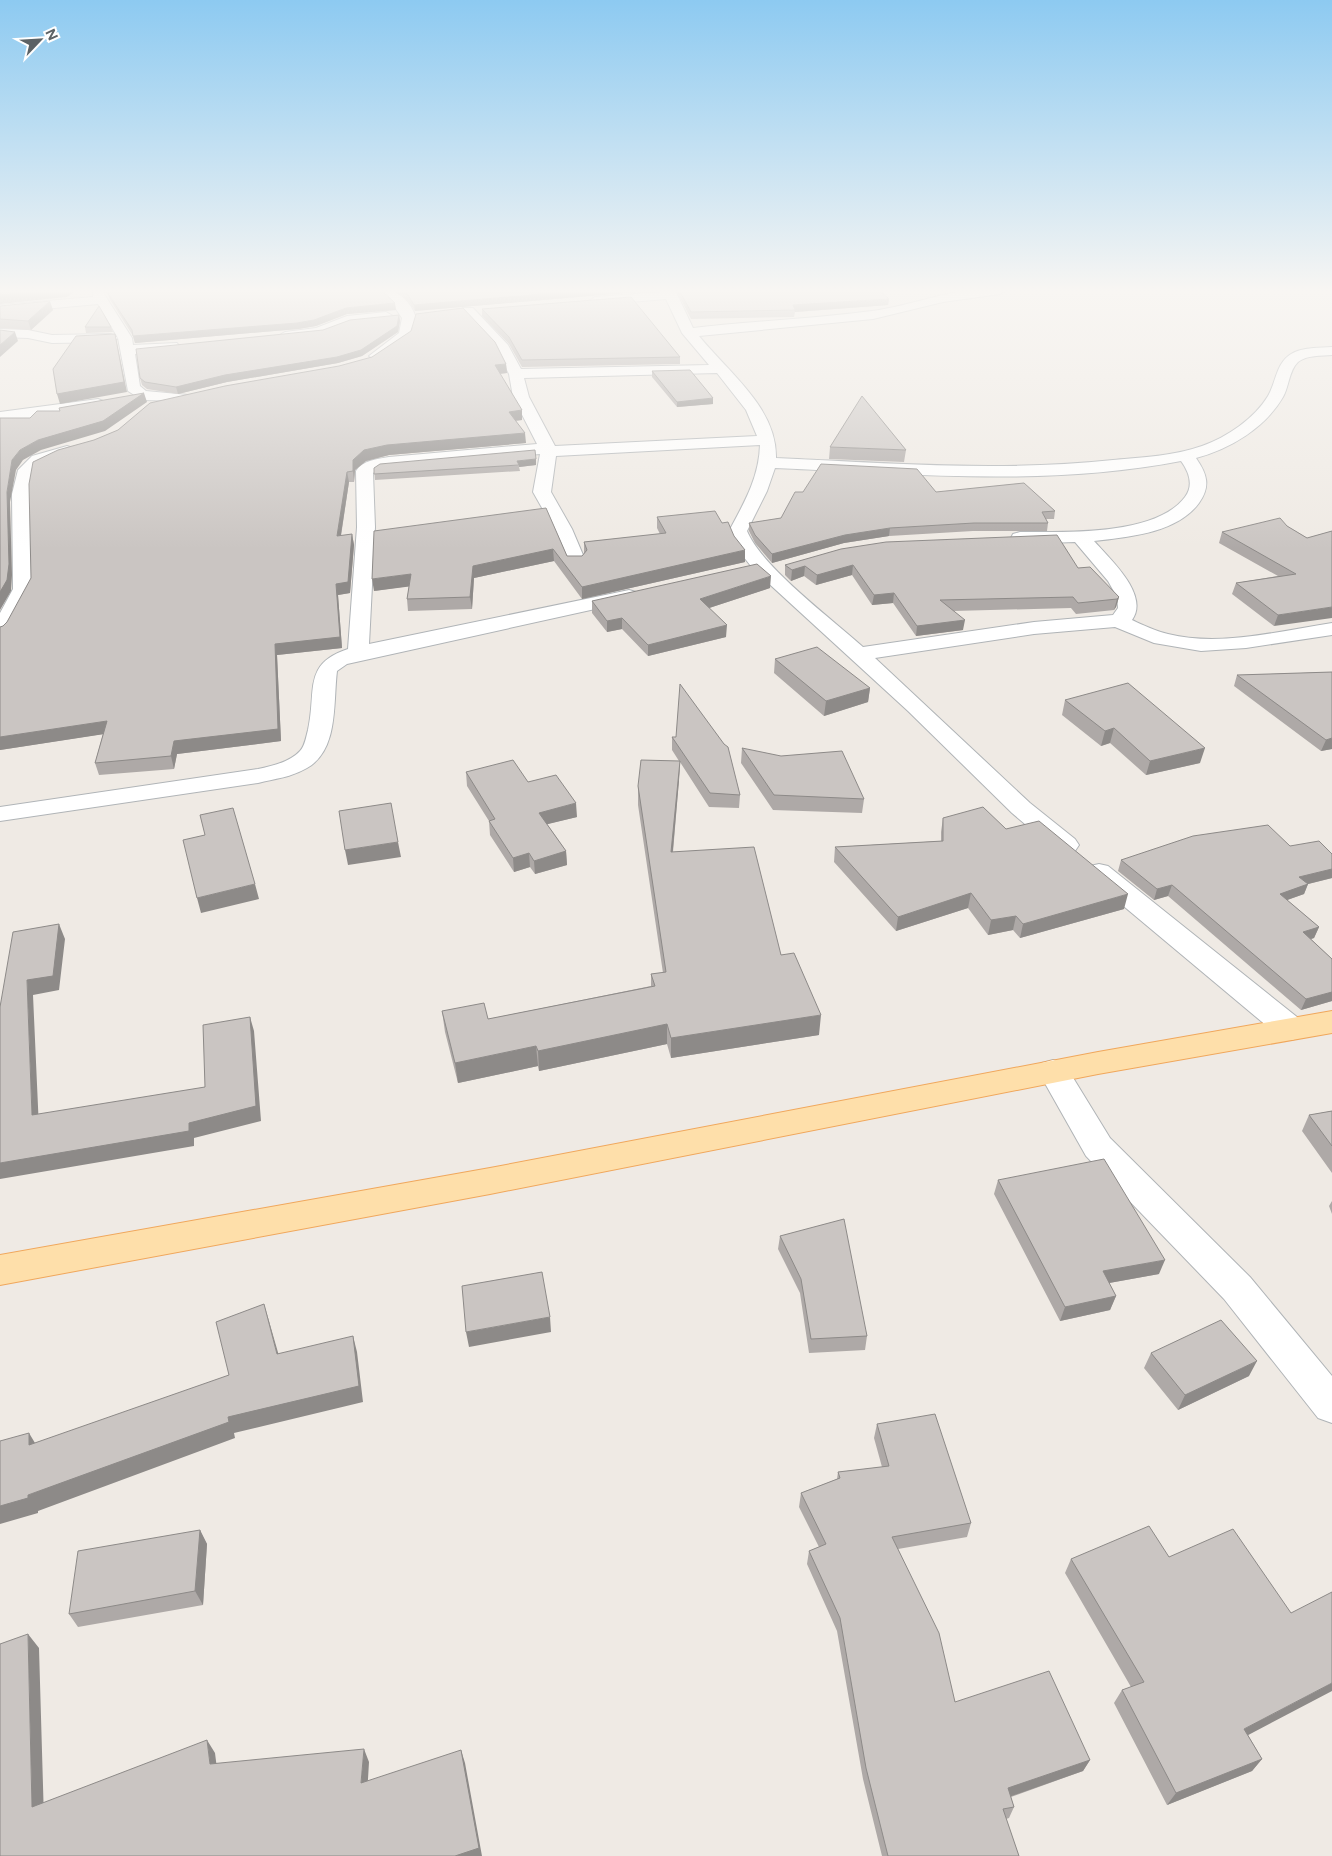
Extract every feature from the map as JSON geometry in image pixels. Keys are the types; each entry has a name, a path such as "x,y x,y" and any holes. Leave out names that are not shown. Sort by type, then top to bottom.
{"main road":[{"path":"0,1270 490,1181 1053,1071 1332,1022"}],"street":[{"path":"131,377 133,388 142,395"},
{"path":"517,377 521,397 549,449 542,479 542,492 563,529 576,562"},
{"path":"727,377 747,399 768,440 768,463 762,486 738,531 744,546 764,568 916,706 1021,808 1291,1029"},
{"path":"768,463 998,472 1040,471 1159,461 1186,456 1226,442 1245,430 1260,416 1280,388 1283,377"},
{"path":"141,413 148,408 201,394"},
{"path":"0,417 69,410 142,395 183,398"},
{"path":"358,653 366,527 364,471 367,467 389,462 549,449 768,440"},
{"path":"0,632 23,589 21,494 26,470 38,460 81,447"},
{"path":"998,538 1080,536 1137,528 1179,514 1193,501 1200,482 1198,471 1186,456"},
{"path":"1080,536 1118,581 1128,604 1126,615 1118,621"},
{"path":"0,814 258,776 281,770 311,754 318,739 328,669 339,660 358,653 556,613 649,591"},
{"path":"858,654 1034,628 1118,621 1161,638 1185,643 1211,644 1332,629"},
{"path":"1053,1071 1098,1148 1237,1288 1332,1406"}],"building":[{"path":"54,377 123,377 124,382 57,394"},
{"path":"218,377 176,387 145,382 140,378"},
{"path":"279,377 502,377 522,410 509,412 525,433 387,445 364,450 353,460 353,471 347,472 337,536 352,534 348,582 336,584 340,637 275,644 278,729 174,741 171,756 95,763 107,721 0,737 0,627 7,622 31,578 29,484 33,462 58,450 94,440 118,430 150,403 225,386"},
{"path":"657,377 695,377 713,398 677,402"},
{"path":"144,393 103,421 38,440 20,450 12,460 7,492 9,564 7,580 0,592 0,418 30,418 37,411 60,411 59,408"},
{"path":"862,396 906,450 830,447"},
{"path":"535,450 536,459 517,461 519,465 374,474 374,468 380,464"},
{"path":"821,464 917,469 936,492 1024,483 1055,511 1042,512 1048,523 974,523 890,528 845,535 772,554 755,535 749,523 781,518 795,492 803,492"},
{"path":"546,508 567,556 582,556 587,550 584,542 666,533 657,517 715,511 722,523 728,522 734,536 745,550 582,587 553,549 473,566 470,597 407,599 411,574 372,579 374,531"},
{"path":"1280,518 1287,526 1307,538 1332,531 1332,607 1278,615 1236,583 1296,574 1222,532"},
{"path":"1057,535 1078,568 1090,567 1119,597 1117,599 1078,603 1073,597 940,600 965,620 917,626 894,593 874,595 853,565 817,575 805,566 792,570 785,565 841,549 886,542"},
{"path":"757,564 771,576 700,599 727,625 648,645 622,618 607,621 592,601"},
{"path":"817,647 870,688 826,701 775,659"},
{"path":"1332,672 1332,738 1326,740 1237,675"},
{"path":"1128,683 1205,748 1150,761 1114,728 1105,731 1065,700"},
{"path":"680,684 728,747 740,795 710,793 672,737 676,737"},
{"path":"742,748 781,756 842,751 864,799 774,795"},
{"path":"513,760 528,782 556,775 576,803 539,813 566,851 534,861 529,853 513,858 489,821 495,819 466,772"},
{"path":"641,760 680,761 671,852 754,847 781,955 794,953 821,1015 671,1038 667,1024 538,1051 536,1046 455,1063 442,1011 484,1003 488,1019 655,986 651,974 666,972 638,786"},
{"path":"391,803 398,842 345,850 339,811"},
{"path":"983,807 1006,829 1039,821 1128,894 1023,924 1016,916 991,920 971,893 898,917 835,847 943,841 943,818"},
{"path":"233,808 255,884 197,898 183,840 205,835 200,815"},
{"path":"1268,825 1290,846 1319,841 1332,854 1332,869 1299,877 1308,884 1280,894 1319,927 1303,932 1332,959 1332,992 1306,999 1172,885 1157,889 1121,860 1193,836"},
{"path":"59,924 53,976 27,980 32,1115 205,1087 203,1025 250,1017 256,1106 189,1123 189,1131 0,1163 0,1007 13,932"},
{"path":"1332,1111 1332,1146 1309,1115"},
{"path":"1104,1159 1165,1260 1103,1271 1116,1296 1065,1307 998,1180"},
{"path":"844,1219 867,1336 811,1339 801,1279 780,1236"},
{"path":"542,1272 550,1317 466,1332 462,1286"},
{"path":"264,1304 277,1354 353,1336 359,1386 228,1417 229,1422 28,1495 28,1498 0,1506 0,1441 29,1433 29,1445 229,1375 216,1322"},
{"path":"1221,1320 1257,1361 1185,1395 1151,1353"},
{"path":"935,1414 971,1523 892,1537 939,1633 955,1702 1049,1671 1090,1760 1008,1788 1014,1807 1003,1809 1019,1856 888,1856 866,1768 840,1618 809,1551 826,1544 801,1493 840,1478 838,1472 889,1466 877,1424"},
{"path":"1149,1526 1169,1557 1233,1529 1291,1613 1332,1592 1332,1683 1244,1729 1262,1759 1176,1793 1122,1690 1144,1682 1071,1559"},
{"path":"200,1530 195,1591 69,1614 78,1551"},
{"path":"28,1634 32,1807 207,1740 210,1764 364,1749 361,1783 461,1750 479,1848 455,1856 0,1856 0,1644"}]}
